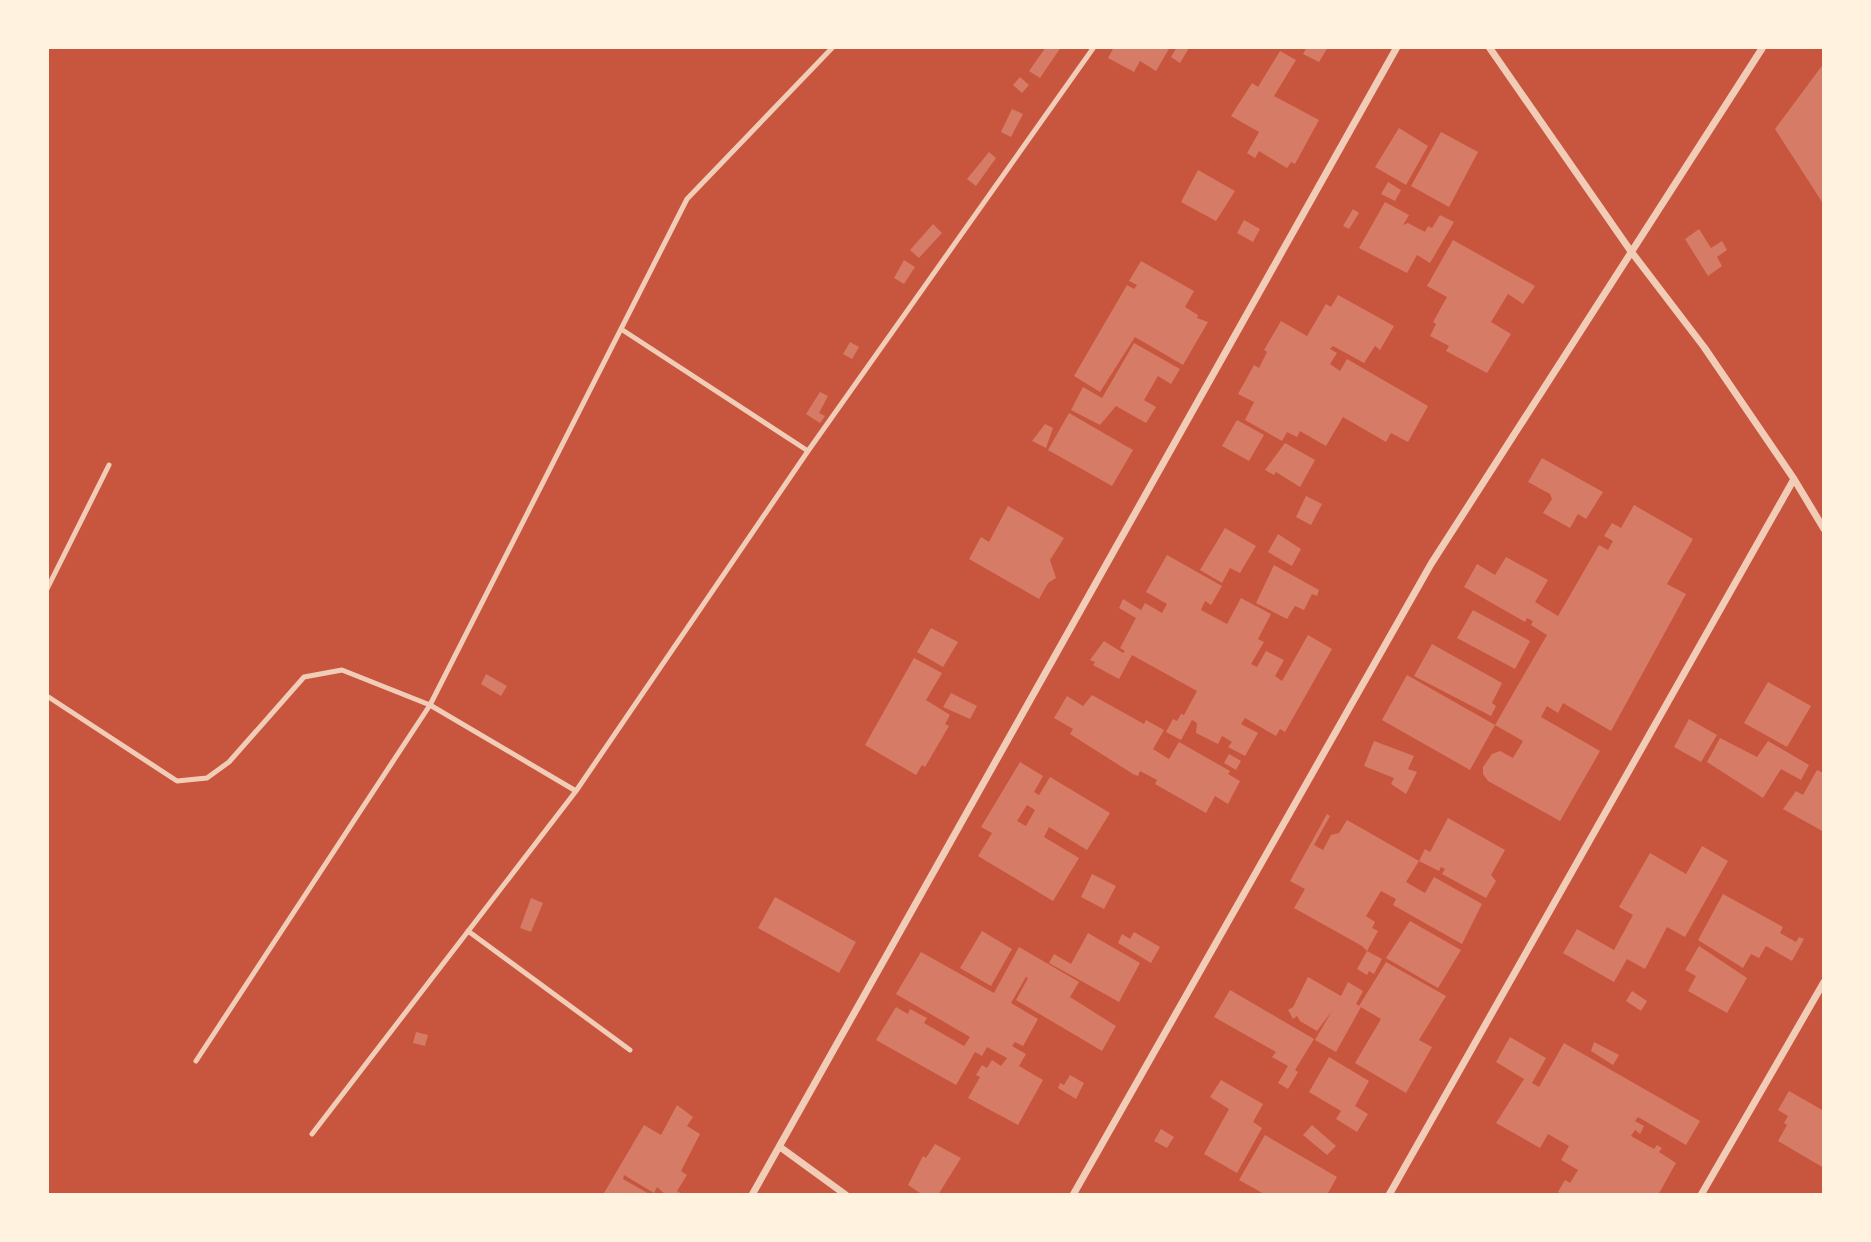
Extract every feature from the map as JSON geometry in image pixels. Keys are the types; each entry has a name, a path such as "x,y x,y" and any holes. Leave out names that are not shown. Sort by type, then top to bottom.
{"street":[{"path":"752,1195 1397,47"},
{"path":"1489,47 1630,250 1704,346 1794,479 1824,529"},
{"path":"1073,1195 1431,565 1630,250 1763,47"},
{"path":"1389,1195 1794,479"},
{"path":"1701,1195 1824,982"},
{"path":"780,1147 846,1195"}],"lane":[{"path":"196,1061 430,705 687,199 833,47"},
{"path":"312,1134 576,790 808,451 1094,47"},
{"path":"621,329 808,451"},
{"path":"47,589 109,465"},
{"path":"47,696 177,781 207,778 229,762 304,677 342,670 430,705 576,790"},
{"path":"468,931 630,1050"}],"building":[{"path":"1046,47 1061,47 1040,78 1029,71"},
{"path":"1114,47 1170,47 1156,71 1140,61 1134,72 1108,58"},
{"path":"1177,47 1189,48 1180,63 1171,57"},
{"path":"1307,47 1328,47 1319,62 1303,54"},
{"path":"1280,51 1296,60 1274,96 1319,120 1295,164 1291,162 1287,168 1259,151 1255,158 1247,153 1259,132 1231,116 1252,83 1258,87"},
{"path":"1824,63 1824,205 1775,129"},
{"path":"1020,77 1029,85 1022,93 1013,85"},
{"path":"1012,109 1023,114 1011,137 1001,132"},
{"path":"1399,128 1428,146 1406,185 1375,167"},
{"path":"1441,132 1478,152 1449,207 1411,186"},
{"path":"989,152 996,158 976,186 967,179"},
{"path":"1198,170 1235,191 1216,221 1181,202"},
{"path":"1388,182 1401,190 1395,201 1381,194"},
{"path":"1385,202 1409,215 1403,225 1408,223 1425,232 1428,226 1432,228 1440,215 1454,222 1430,263 1417,255 1407,273 1359,248"},
{"path":"1353,209 1359,213 1349,229 1343,226"},
{"path":"1244,220 1260,229 1253,242 1237,233"},
{"path":"933,224 942,233 919,258 910,250"},
{"path":"1699,229 1711,248 1722,241 1727,250 1717,257 1722,266 1708,276 1685,239"},
{"path":"1453,240 1535,286 1523,304 1508,294 1491,322 1511,334 1487,373 1446,351 1449,346 1430,336 1436,324 1433,322 1447,297 1427,286"},
{"path":"904,260 915,267 904,284 894,278"},
{"path":"1141,261 1194,291 1185,307 1198,315 1197,318 1208,322 1183,365 1135,337 1100,392 1074,376 1127,285 1134,289 1137,285 1129,281"},
{"path":"1338,295 1394,326 1380,350 1375,346 1364,363 1333,346 1330,349 1337,353 1330,364 1340,371 1347,359 1428,406 1408,442 1391,433 1386,442 1343,417 1326,446 1300,431 1297,437 1287,432 1282,441 1245,420 1254,402 1238,394 1254,365 1259,368 1267,352 1264,350 1281,321 1307,336 1326,304 1331,307"},
{"path":"850,342 859,347 852,359 843,354"},
{"path":"1134,343 1180,369 1171,384 1158,376 1144,400 1156,407 1146,423 1116,406 1100,425 1071,410 1083,387 1102,398"},
{"path":"820,392 828,396 819,413 825,416 820,423 806,414"},
{"path":"1069,413 1133,450 1112,486 1048,450"},
{"path":"1237,420 1264,435 1249,461 1222,446"},
{"path":"1045,424 1053,428 1046,448 1032,441"},
{"path":"1285,443 1315,460 1300,487 1276,472 1274,475 1265,470"},
{"path":"1542,458 1603,492 1586,519 1578,514 1570,528 1543,513 1552,499 1550,494 1528,482"},
{"path":"1306,496 1322,504 1311,525 1296,517"},
{"path":"1634,505 1693,539 1667,584 1686,594 1611,731 1563,703 1558,713 1547,706 1541,717 1600,751 1560,821 1488,781 1483,774 1483,767 1492,754 1500,751 1513,758 1523,741 1495,725 1547,635 1531,625 1533,621 1527,618 1525,622 1464,587 1477,564 1495,575 1506,557 1548,580 1535,602 1558,616 1599,545 1608,550 1613,541 1604,536 1612,523 1621,528"},
{"path":"1008,506 1064,538 1050,560 1056,578 1048,583 1039,599 969,559 981,537 989,542"},
{"path":"1225,528 1256,546 1240,573 1230,568 1222,583 1200,570"},
{"path":"1278,534 1301,549 1292,566 1268,552"},
{"path":"1167,555 1222,586 1211,605 1205,601 1201,610 1227,624 1241,598 1271,614 1258,639 1264,642 1251,664 1257,667 1266,651 1284,660 1275,676 1282,681 1308,635 1332,649 1285,732 1280,729 1276,736 1245,718 1241,724 1258,733 1245,756 1228,747 1232,742 1222,736 1218,744 1196,733 1197,723 1192,720 1181,740 1166,732 1173,719 1177,721 1181,714 1184,715 1197,691 1132,655 1119,679 1093,665 1095,662 1090,660 1104,641 1123,653 1125,651 1120,648 1136,618 1119,608 1123,599 1141,610 1145,603 1162,613 1167,604 1146,592"},
{"path":"1274,565 1319,590 1317,596 1312,594 1304,610 1295,606 1287,619 1256,603"},
{"path":"1473,610 1530,641 1515,669 1457,638"},
{"path":"931,628 958,642 943,667 917,652"},
{"path":"1432,644 1502,683 1492,703 1496,706 1491,716 1414,676"},
{"path":"914,658 942,673 926,700 950,715 945,724 949,726 925,767 922,765 916,775 865,745"},
{"path":"486,674 507,686 501,696 481,684"},
{"path":"1407,675 1495,725 1470,770 1382,720"},
{"path":"1768,682 1811,706 1787,747 1744,723"},
{"path":"951,693 977,706 970,719 943,707"},
{"path":"1092,695 1144,724 1146,720 1164,730 1153,749 1169,759 1179,742 1230,771 1228,774 1240,781 1228,804 1215,796 1206,813 1155,784 1157,780 1140,771 1138,776 1133,774 1070,734 1073,729 1054,718 1067,696 1083,706"},
{"path":"1689,719 1717,735 1701,762 1674,747"},
{"path":"1720,738 1757,757 1768,741 1809,765 1801,780 1781,769 1763,798 1707,762"},
{"path":"1374,741 1414,756 1408,769 1417,772 1406,794 1391,784 1394,778 1364,766"},
{"path":"1229,754 1241,761 1236,770 1224,763"},
{"path":"1020,762 1043,776 1034,792 1039,795 1050,777 1110,813 1087,850 1049,827 1044,837 1079,858 1053,901 978,856 992,833 981,827","holes":["1027,805 1035,810 1026,826 1017,821"]},
{"path":"1817,770 1824,773 1824,832 1783,809 1796,791 1803,795"},
{"path":"1327,814 1330,816 1314,845 1323,850 1331,835 1339,833 1347,820 1419,861 1406,882 1425,893 1434,877 1482,904 1462,944 1393,905 1396,899 1381,891 1366,916 1375,922 1372,928 1378,931 1367,951 1294,908 1305,889 1290,881"},
{"path":"1448,818 1505,850 1491,875 1496,881 1486,898 1442,874 1445,869 1441,867 1439,871 1419,861 1425,849 1430,852"},
{"path":"1702,846 1728,861 1685,937 1667,927 1645,969 1627,959 1614,982 1563,953 1577,929 1614,950 1633,915 1619,907 1650,853 1686,874"},
{"path":"1092,874 1116,886 1104,909 1081,897"},
{"path":"1723,894 1783,927 1780,933 1796,942 1799,937 1804,939 1792,961 1766,946 1759,958 1751,954 1743,968 1698,940"},
{"path":"775,897 856,942 839,973 758,928"},
{"path":"531,898 543,903 531,932 520,928"},
{"path":"1410,921 1461,950 1438,988 1386,958"},
{"path":"982,931 1012,949 991,986 960,968"},
{"path":"1134,932 1160,947 1151,963 1118,943 1122,934 1130,939"},
{"path":"1088,933 1140,963 1119,1002 1049,963 1054,954 1071,964"},
{"path":"1699,946 1747,978 1727,1013 1688,991 1696,976 1685,970"},
{"path":"1019,947 1079,982 1070,997 1116,1026 1102,1051 1016,1000 1028,978 1026,977 1011,1003 1038,1019 1023,1046 1015,1042 1012,1046 1026,1054 1019,1066 1043,1080 1018,1125 968,1098 980,1077 976,1075 982,1065 987,1068 992,1060 1001,1066 1007,1058 987,1047 982,1056 975,1052 956,1085 876,1040 896,1007 908,1014 910,1009 927,1018 924,1023 964,1046 970,1037 896,994 921,952 994,993"},
{"path":"1367,951 1382,959 1374,974 1369,971 1367,975 1357,969"},
{"path":"1386,962 1446,996 1419,1040 1432,1047 1406,1093 1355,1063 1381,1019 1359,1006"},
{"path":"1308,977 1341,996 1348,982 1363,991 1356,1004 1361,1007 1336,1052 1315,1040 1332,1011 1317,1031 1300,1021 1297,1016 1293,1019 1288,1010 1293,1007"},
{"path":"1230,990 1314,1039 1295,1070 1298,1072 1288,1089 1278,1083 1288,1066 1272,1057 1276,1052 1214,1017"},
{"path":"1632,991 1647,1001 1641,1011 1626,1001"},
{"path":"416,1032 428,1035 425,1046 413,1043"},
{"path":"1510,1037 1546,1058 1532,1083 1539,1087 1564,1043 1700,1121 1686,1145 1638,1117 1635,1121 1644,1126 1640,1134 1635,1130 1631,1136 1654,1149 1657,1145 1662,1148 1659,1152 1676,1163 1658,1195 1563,1195 1558,1192 1565,1180 1570,1183 1578,1170 1561,1160 1569,1146 1548,1134 1540,1148 1496,1123 1524,1079 1496,1062"},
{"path":"1594,1042 1619,1055 1613,1065 1591,1051"},
{"path":"1329,1057 1369,1081 1355,1106 1368,1114 1357,1132 1336,1119 1341,1111 1309,1092"},
{"path":"1070,1075 1084,1083 1076,1099 1058,1088 1060,1083 1064,1085"},
{"path":"1221,1080 1263,1104 1253,1122 1262,1128 1237,1173 1204,1154 1229,1109 1210,1097"},
{"path":"1789,1091 1824,1111 1824,1168 1778,1141 1787,1125 1784,1123 1788,1116 1778,1110"},
{"path":"677,1105 693,1117 687,1126 700,1134 681,1171 687,1175 677,1191 684,1195 666,1195 657,1187 654,1193 624,1175 623,1179 651,1195 604,1193 644,1125 661,1135"},
{"path":"1312,1125 1336,1146 1327,1155 1303,1135"},
{"path":"1161,1129 1174,1137 1167,1148 1154,1141"},
{"path":"1265,1135 1337,1177 1327,1195 1266,1195 1239,1180"},
{"path":"935,1144 961,1158 938,1195 923,1195 908,1185 923,1156 926,1158"}]}
